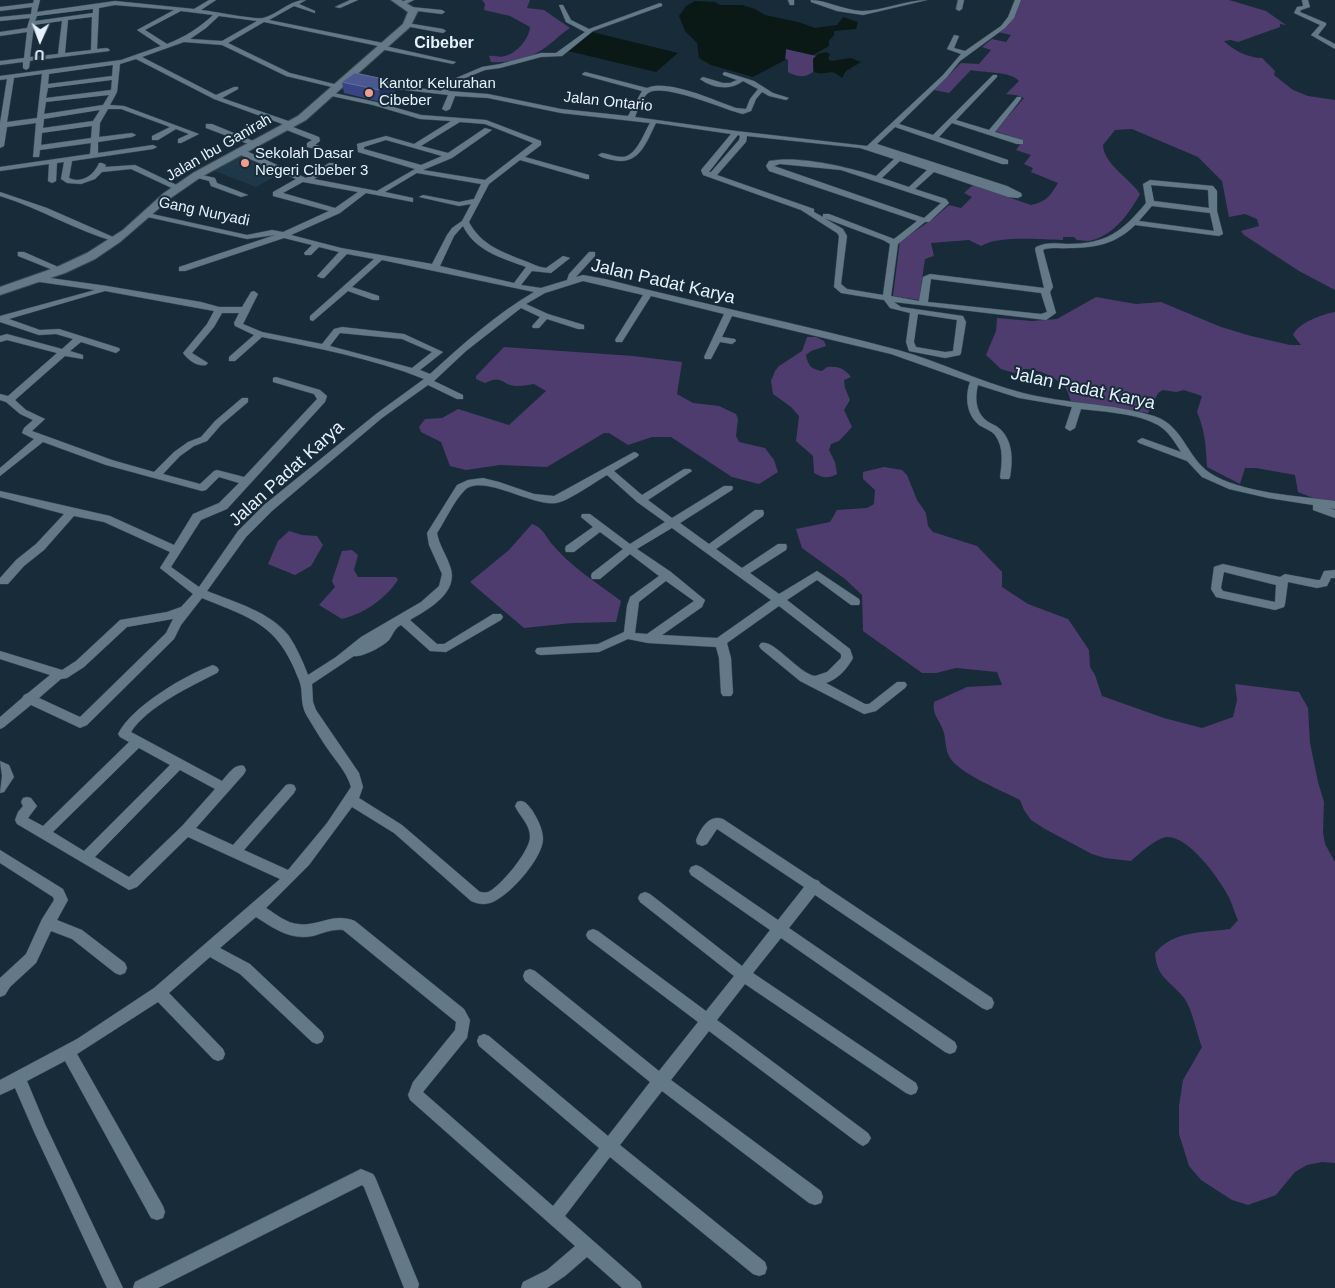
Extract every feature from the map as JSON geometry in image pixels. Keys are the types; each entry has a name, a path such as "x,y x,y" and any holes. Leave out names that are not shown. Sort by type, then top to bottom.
{"main road":[{"path":"405,3 413,13 407,24"},
{"name":"Jalan Ibu Ganirah","path":"0,291 61,270 91,256 116,240 146,214 197,175 289,126 311,111 407,24"}],"street":[{"path":"86,0 86,8"},
{"path":"161,6 170,0"},
{"path":"194,11 213,0"},
{"path":"223,43 262,20 303,0"},
{"path":"338,7 355,0"},
{"path":"813,1 818,6 863,13 924,0"},
{"path":"958,9 961,0"},
{"path":"871,147 945,76 954,63 1003,27 1010,18 1018,0"},
{"path":"1306,0 1307,7 1299,8 1297,13 1324,24 1314,35 1335,47"},
{"path":"95,15 33,21 2,19 0,34 33,21 61,8 96,7 111,2 180,8 217,15 226,14 262,20 453,62"},
{"path":"0,9 36,3 25,74"},
{"path":"405,3 442,12"},
{"path":"293,4 313,12"},
{"path":"443,93 452,82 484,68 500,66 541,55 559,55 589,31 660,5"},
{"path":"561,6 568,21 589,31"},
{"path":"94,52 96,7"},
{"path":"166,46 140,30 180,8"},
{"path":"0,78 119,63 137,58 183,40 204,27 217,15"},
{"path":"61,56 65,19"},
{"path":"407,24 443,31"},
{"path":"956,36 950,49 967,54"},
{"path":"95,40 119,63"},
{"path":"183,40 223,43 288,75 340,85 374,103 420,117 486,122 538,143 486,183 465,222 458,226 449,239 435,267"},
{"path":"0,63 106,50"},
{"path":"137,58 216,98 289,126 316,140 316,142 310,145 316,148"},
{"path":"94,156 96,123 114,92 119,63"},
{"path":"34,164 38,148 46,72"},
{"path":"585,74 647,90 659,88 682,90 743,112 749,110 753,99 761,89"},
{"path":"725,74 752,82 771,95 786,98"},
{"path":"0,146 3,106 9,92 11,76"},
{"path":"935,137 995,76"},
{"path":"45,86 115,78"},
{"path":"703,79 727,87 734,85 742,79"},
{"name":"Jalan Ontario","path":"372,84 504,98 561,111 654,121 744,134 871,147"},
{"path":"216,98 236,88"},
{"path":"630,118 647,90"},
{"path":"0,93 9,92"},
{"path":"44,100 114,92"},
{"path":"446,109 454,93"},
{"path":"990,133 1019,98"},
{"path":"3,122 40,119 104,107 122,107 195,134 181,141"},
{"path":"416,146 459,119"},
{"path":"602,155 630,158 638,150 654,121"},
{"path":"952,121 1020,142"},
{"path":"40,131 96,123"},
{"path":"895,124 1005,162"},
{"path":"209,126 254,143"},
{"path":"155,138 175,127"},
{"path":"378,193 449,156 488,130"},
{"path":"736,133 705,170 706,174 886,238 894,243"},
{"path":"712,176 743,140 744,134"},
{"path":"38,148 132,135"},
{"path":"449,156 383,138 360,148 363,151 419,170 445,177 486,183"},
{"path":"0,169 153,147"},
{"path":"871,147 898,159 935,167 1010,195 1018,196 1018,194 935,167 871,147"},
{"path":"239,151 305,180 410,200"},
{"path":"101,170 104,155"},
{"path":"518,157 586,177"},
{"path":"877,179 898,159"},
{"path":"68,160 65,179 70,182 85,180 101,170 132,166 179,188"},
{"path":"52,181 53,162"},
{"path":"914,312 909,346 912,349 946,355 957,353 962,322 960,318 896,308 887,298 894,243 923,220 926,220 944,202 842,168 780,162 772,162 770,166 772,169 923,220"},
{"path":"332,165 276,194 337,211"},
{"path":"910,190 935,167"},
{"path":"197,175 212,180 214,184 244,195"},
{"path":"438,184 445,177"},
{"path":"923,304 927,277 930,276 1048,290 1049,287 1039,249 1048,245 1098,245 1117,238 1134,223 1150,203 1147,184 1150,182 1210,188 1214,197 1213,210 1219,234 1134,223"},
{"path":"182,269 250,249 285,235 337,211 351,203 364,191"},
{"path":"0,194 34,205 86,229 116,240"},
{"path":"423,197 460,204 478,200"},
{"path":"1150,203 1213,210"},
{"path":"804,209 840,231 843,236 837,285 839,289 923,304 1046,317 1052,314 1045,290"},
{"name":"Gang Nuryadi","path":"146,214 247,238 267,232 285,235"},
{"path":"465,222 470,233 491,251 517,260 531,266 531,268 548,271 566,258"},
{"path":"285,235 345,251 435,267 542,291"},
{"path":"308,253 317,244"},
{"path":"321,276 345,251"},
{"path":"21,254 61,270"},
{"path":"571,281 572,276 592,254"},
{"path":"312,318 380,258"},
{"path":"516,286 531,268"},
{"name":"Jalan Padat Karya","path":"28,698 80,723 83,722 170,636 185,610 200,593 242,534 268,508 379,416 429,379 520,304 542,291 583,278 728,313 814,331 893,352 1018,395 1135,414 1156,420 1171,431 1185,446 1192,459 1206,475 1248,489 1335,505"},
{"path":"36,279 67,288 108,289 202,305 219,310 245,310"},
{"path":"346,288 376,298"},
{"path":"0,319 108,289"},
{"path":"254,294 238,323 239,326 260,334 324,347 414,371 460,397"},
{"path":"619,340 648,294"},
{"path":"520,304 545,316 581,326"},
{"path":"203,364 191,358 187,353 210,325 219,310"},
{"path":"708,357 728,313"},
{"path":"536,326 545,316"},
{"path":"0,319 39,332 56,331 116,350"},
{"path":"324,347 337,332 346,329 404,337 454,357"},
{"path":"232,358 260,334"},
{"path":"0,339 7,337 80,357"},
{"path":"78,339 4,399 23,412 40,419 26,432 109,463 202,488 218,473 244,481"},
{"path":"716,339 732,341"},
{"path":"414,371 439,352"},
{"path":"975,379 971,391 974,411 980,421 997,430 1000,434 1008,455 1006,477"},
{"path":"0,1088 68,1052 159,993 289,878 308,858 351,800 357,787 355,780 311,712 307,702 306,682 292,651 274,628 251,614 200,593 165,568 197,517 223,506 244,481 322,400 322,396 317,392 276,380"},
{"path":"156,475 177,454 191,444 204,439 218,423 244,400"},
{"path":"1070,428 1077,406"},
{"path":"0,473 42,438"},
{"path":"1142,441 1192,459"},
{"path":"306,682 345,657 360,653 384,638 390,627 444,588 447,580 447,571 432,540 432,533 460,487 479,481 543,500 556,500 634,455"},
{"path":"607,470 641,500 779,600 846,652 847,658 843,665 832,675 819,680 808,680"},
{"path":"641,500 686,471"},
{"path":"596,576 631,548 728,488"},
{"path":"0,494 106,519 176,550"},
{"path":"1289,498 1335,514"},
{"path":"4,581 20,563 40,547 72,512"},
{"path":"708,549 759,513"},
{"path":"586,517 700,600 700,603 648,639"},
{"path":"570,549 600,527"},
{"path":"742,573 782,547"},
{"path":"1282,582 1223,568 1218,570 1216,589 1220,594 1276,606 1280,604 1282,582 1285,578 1321,584 1328,574 1335,574"},
{"path":"629,634 634,600 667,575"},
{"path":"629,634 637,638 721,643 779,600 817,575 854,602"},
{"path":"0,655 63,675 73,670 124,623 168,616 185,610"},
{"path":"402,619 434,648 440,649 446,648 497,617"},
{"path":"541,651 599,648 629,634"},
{"path":"721,643 725,658 727,693"},
{"path":"765,646 808,680 864,709 872,708 901,684"},
{"path":"213,670 163,698 126,730 125,736 224,788"},
{"path":"0,724 28,698 59,674"},
{"path":"43,834 137,742"},
{"path":"86,858 178,764"},
{"path":"0,766 8,777 0,788"},
{"path":"27,802 31,806 22,816 22,820 129,884 186,830 240,770"},
{"path":"235,852 290,789"},
{"path":"351,800 398,829 476,897 481,898 495,895 533,853 536,843 536,831 531,817 521,806"},
{"path":"702,840 714,823 719,823 987,1003"},
{"path":"186,830 289,878"},
{"path":"0,856 38,879 61,896 56,911 47,923 40,945 26,964 2,985 0,990"},
{"path":"696,871 950,1047"},
{"path":"554,1217 707,1022 742,974 814,885"},
{"path":"645,898 742,974 910,1088"},
{"path":"255,909 294,930 312,929 334,922 343,922 350,925 459,1014 463,1020 462,1033 418,1087 415,1096 634,1288"},
{"path":"47,923 77,934 120,968"},
{"path":"594,935 863,1138"},
{"path":"209,949 251,974 316,1037"},
{"path":"530,976 660,1081 815,1196"},
{"path":"159,993 218,1054"},
{"path":"484,1041 758,1268"},
{"path":"68,1052 158,1212"},
{"path":"19,1079 115,1288"},
{"path":"140,1288 360,1177 368,1179 370,1182 409,1287"},
{"path":"529,1288 542,1283 586,1247"}],"shaded area":[{"path":"482,0 530,0 527,8 544,10 570,28 547,47 533,55 503,62 491,62 489,56 503,57 518,49 525,41 530,27 510,16 484,10 485,4"},
{"path":"1021,0 1229,0 1266,11 1286,25 1280,24 1280,27 1238,42 1224,41 1241,53 1251,57 1262,58 1275,71 1274,75 1293,90 1308,96 1335,100 1335,290 1299,271 1244,235 1241,231 1259,226 1257,219 1245,214 1229,217 1222,181 1198,157 1132,129 1115,130 1103,145 1108,159 1140,194 1127,215 1108,233 1089,241 1077,240 1074,237 1063,237 1063,240 999,240 981,246 969,240 931,243 934,256 925,259 919,300 893,296 900,241 933,219 949,205 961,208 972,197 964,193 973,185 1031,205 1041,202 1053,191 1058,183 1031,172 1033,168 1024,164 1031,155 1016,150 1023,140 995,131 1024,98 1006,94 1019,81 1015,78 1010,75 971,70 949,93 934,90 961,63 979,64 991,50 982,47 992,39 1006,42 1011,35 998,32 1015,14"},
{"path":"695,1 715,2 720,5 742,5 755,9 765,15 798,22 815,28 837,25 843,17 858,22 856,29 834,31 834,35 829,41 829,46 813,55 786,49 785,60 753,77 711,65 699,58 697,43 685,31 679,16 686,6"},
{"path":"592,32 678,53 656,72 568,51"},
{"path":"786,49 816,56 813,59 813,72 800,76 788,72 788,60 785,58"},
{"path":"826,52 830,54 828,59 831,61 851,58 861,62 846,71 842,78 831,72 814,72 813,59 818,54"},
{"name":"Sekolah Dasar Negeri Cibeber 3","path":"242,154 283,172 256,187 214,171"},
{"path":"1096,297 1136,304 1161,302 1221,327 1290,345 1301,345 1293,335 1305,323 1335,312 1335,501 1318,500 1298,492 1295,475 1256,468 1245,468 1240,484 1207,467 1206,446 1197,412 1202,396 1184,390 1176,392 1163,390 1158,393 1148,413 1071,401 1065,387 1051,376 1029,369 1024,369 1018,374 1001,369 986,355 996,331 997,318 1032,321 1057,319"},
{"path":"807,337 816,337 824,341 826,346 811,351 806,355 811,366 822,371 827,367 838,367 851,377 844,380 850,400 844,410 852,427 839,441 831,444 829,450 835,462 837,474 831,477 823,477 814,473 813,456 796,441 799,416 791,407 773,394 771,381 775,371 779,366 802,351"},
{"path":"504,347 633,356 682,362 677,394 693,403 719,406 736,414 738,419 736,436 739,442 765,448 774,460 778,472 759,484 732,477 671,437 652,437 628,445 609,433 604,433 547,467 500,465 466,470 450,466 441,442 421,432 419,427 425,419 442,418 458,409 509,425 546,391 534,384 516,386 499,380 485,383 476,379 476,376"},
{"path":"884,467 902,470 907,475 917,500 926,513 928,526 933,532 977,546 1002,572 1002,587 1028,604 1068,619 1089,650 1090,667 1095,675 1102,696 1164,718 1202,728 1233,717 1237,700 1235,684 1299,692 1308,708 1310,743 1324,802 1323,832 1325,844 1335,862 1335,1163 1322,1162 1307,1165 1295,1172 1276,1195 1248,1205 1232,1200 1201,1180 1189,1166 1179,1134 1179,1106 1183,1080 1202,1047 1187,1002 1161,974 1156,962 1155,953 1171,940 1180,936 1230,929 1238,920 1230,900 1210,868 1193,850 1175,838 1167,837 1158,840 1131,861 1105,858 1092,854 1031,820 1020,800 970,775 961,769 949,756 943,730 935,714 934,702 967,687 1002,685 997,672 956,668 936,673 922,673 863,631 862,595 845,579 802,548 796,529 830,522 837,510 867,508 874,504 875,490 863,479 863,472"},
{"path":"532,524 541,529 558,551 575,567 621,601 616,622 572,623 524,628 470,582 509,550"},
{"path":"289,531 302,535 317,536 323,545 311,566 295,575 268,564 278,541"},
{"path":"352,550 358,555 354,570 358,577 396,577 398,580 387,594 373,605 342,619 319,605 335,587 332,581 342,551"}],"building":[{"path":"355,73 393,81 379,90 342,82"}],"place":[{"name":"Kantor Kelurahan Cibeber","path":"369,93"},
{"name":"Sekolah Dasar Negeri Cibeber 3","path":"245,163"}],"district":[{"name":"Cibeber","path":"444,44"}]}
